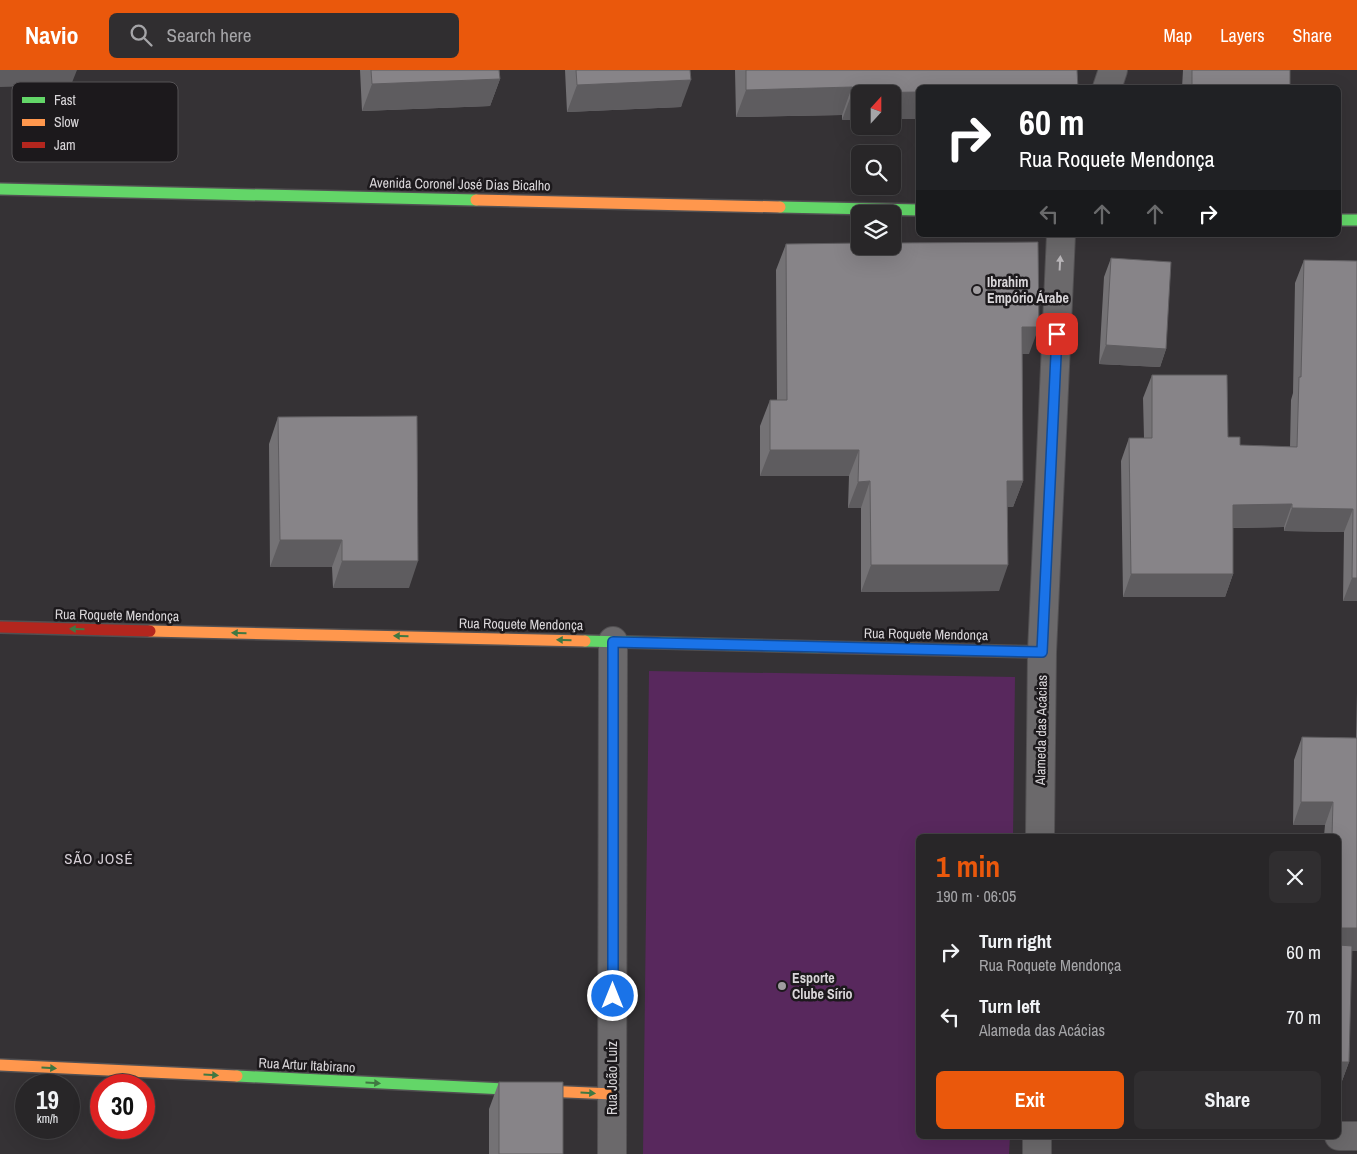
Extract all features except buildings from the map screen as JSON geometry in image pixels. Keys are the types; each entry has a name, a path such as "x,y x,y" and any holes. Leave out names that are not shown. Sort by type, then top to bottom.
{"street":[{"path":"1108,85 1113,70"},
{"name":"Avenida Coronel José Dias Bicalho","path":"0,189 916,210"},
{"path":"1341,220 1357,220"},
{"name":"Alameda das Acácias","path":"1040,834 1042,652 1061,237"},
{"name":"Rua Roquete Mendonça","path":"0,627 1042,652"},
{"name":"Rua João Luiz","path":"612,1154 613,642"},
{"name":"Rua Artur Itabirano","path":"0,1066 613,1094"},
{"path":"1341,1136 1357,1136"},
{"path":"1037,1139 1037,1154"}],"shaded area":[{"name":"Esporte Clube Sírio","path":"649,671 1015,677 1013,834 916,834 916,1139 1010,1139 1009,1154 643,1154"}],"traffic: fast":[{"path":"0,189 476,200"},
{"path":"780,207 916,210"},
{"path":"1341,220 1357,220"},
{"path":"585,641 819,647"},
{"path":"237,1076 544,1091"}],"traffic: slow":[{"path":"476,200 780,207"},
{"path":"150,631 585,641"},
{"path":"0,1065 237,1076"},
{"path":"544,1091 613,1094"}],"traffic: jam":[{"path":"0,627 150,631"},
{"path":"819,647 1042,652"}],"place":[{"name":"Ibrahim Empório Árabe","path":"977,290"},
{"name":"Esporte Clube Sírio","path":"782,986"}],"district":[{"name":"SÃO JOSÉ","path":"99,859"}],"route":[{"path":"613,996 613,642 1042,652 1057,334"}]}
